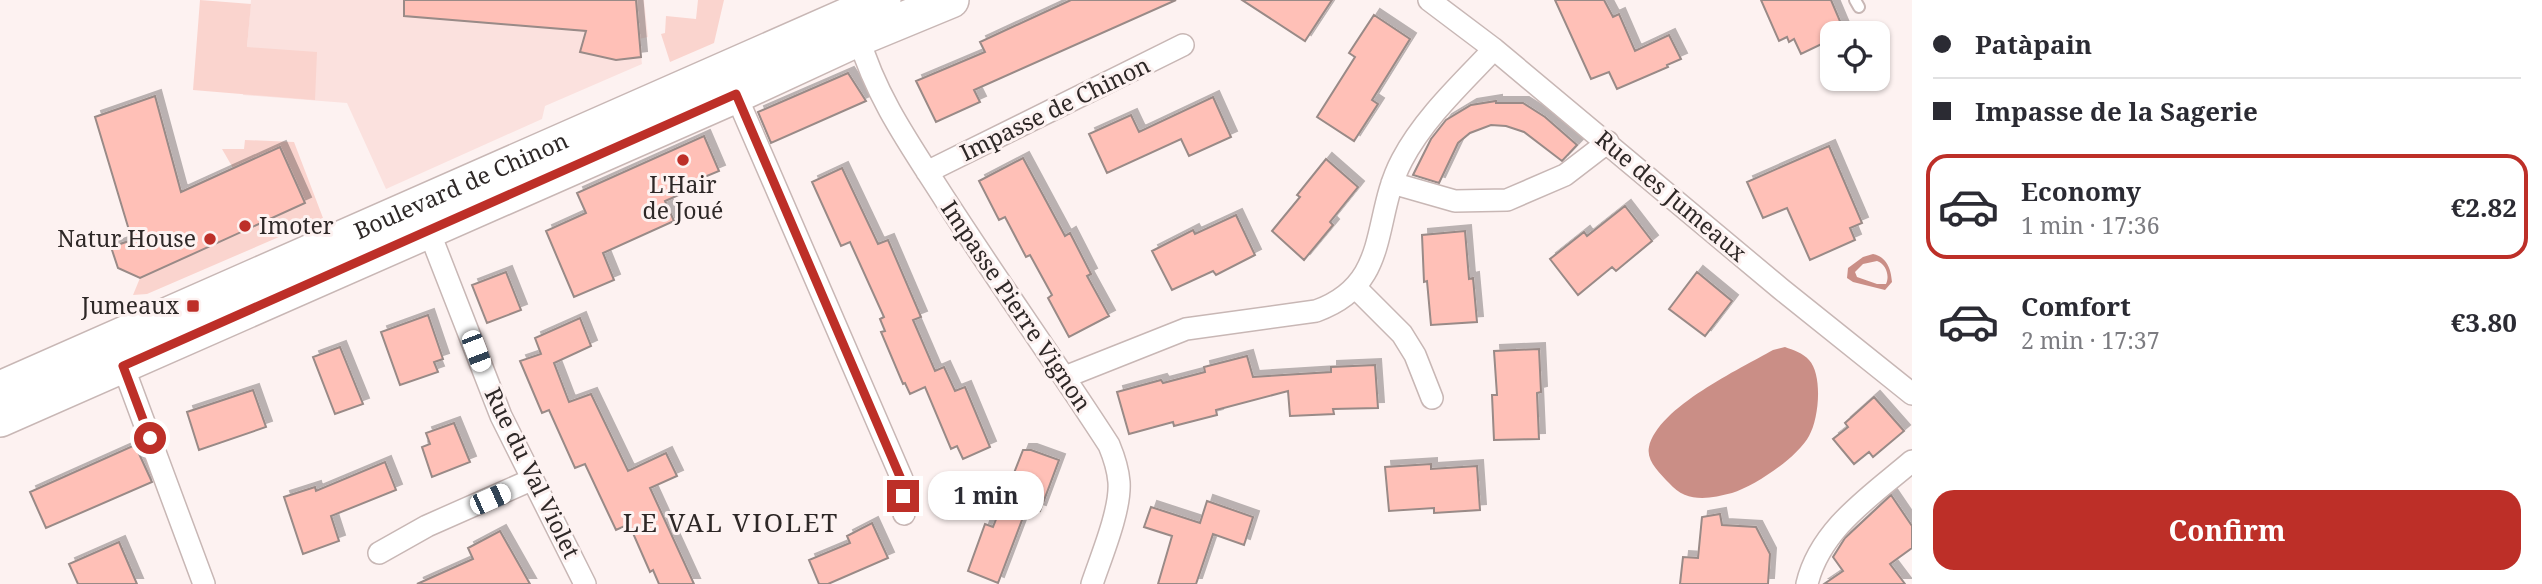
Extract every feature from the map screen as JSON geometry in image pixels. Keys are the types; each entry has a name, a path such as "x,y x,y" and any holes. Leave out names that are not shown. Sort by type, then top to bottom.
{"main road":[{"name":"Boulevard de Chinon","path":"0,390 424,217 730,82 883,0"},
{"name":"Boulevard de Chinon","path":"730,82 859,38 951,0"},
{"name":"Boulevard de Chinon","path":"0,419 123,366 424,217"}],"street":[{"name":"Rue des Jumeaux","path":"1429,0 1494,49 1781,289 1912,394"},
{"name":"Impasse Pierre Vignon","path":"859,38 881,98 996,278 1109,444 1120,485 1111,528 1092,584"},
{"name":"Impasse de Chinon","path":"928,172 1183,46"},
{"path":"1065,377 1168,335 1204,326 1317,311 1334,304 1356,288 1374,255 1392,184 1401,161 1422,129 1494,49"},
{"path":"730,82 901,479 904,514"},
{"path":"1392,184 1455,201 1507,200 1565,175 1608,142"},
{"name":"Rue du Val Violet","path":"424,217 501,416 584,584"},
{"path":"1356,288 1402,334 1415,355 1432,398"},
{"path":"123,366 205,584"},
{"path":"1807,584 1816,554 1829,535 1912,461"},
{"path":"379,553 427,526 531,480"}],"shaded area":[{"path":"200,0 251,4 247,47 317,52 315,100 193,90"},
{"path":"251,0 644,0 648,37 639,39 642,64 545,106 542,119 386,189 347,103 243,95"},
{"path":"698,0 724,0 714,43 670,62 661,34 665,33 666,16 696,19"},
{"path":"245,140 294,142 323,218 147,294 133,295 140,278 304,204 280,147 233,168 222,149 244,149"},
{"path":"1873,254 1887,264 1892,282 1885,290 1847,278 1848,268 1863,257","holes":["1877,261 1886,271 1886,284 1877,284 1857,277 1855,272 1863,264"]},
{"path":"1785,347 1807,358 1813,367 1818,386 1815,419 1803,444 1775,470 1732,493 1698,498 1690,497 1676,489 1658,471 1650,457 1649,447 1656,432 1683,404 1702,391 1773,350"}],"building":[{"path":"404,0 636,0 641,57 616,60 580,52 586,31 404,16"},
{"path":"1071,0 1176,0 974,90 980,102 936,122 916,81 985,52 980,42"},
{"path":"1242,0 1332,0 1305,41"},
{"path":"1555,0 1604,0 1613,17 1619,14 1635,51 1669,35 1681,59 1617,89 1609,72 1591,79"},
{"path":"1761,0 1831,0 1840,21 1820,21 1820,45 1801,54 1794,39 1789,42 1787,37 1779,41"},
{"path":"1374,15 1410,39 1372,100 1378,104 1354,141 1317,117 1355,57 1349,53"},
{"path":"848,73 866,101 771,143 758,112"},
{"path":"155,96 181,192 280,147 305,203 140,278 118,268 111,247 132,240 95,117"},
{"path":"1213,97 1231,137 1189,156 1181,139 1107,173 1089,134 1131,115 1139,132"},
{"path":"1496,101 1523,103 1545,117 1577,145 1562,161 1524,132 1506,126 1491,125 1470,133 1458,143 1439,183 1413,175 1431,139 1446,120 1471,105"},
{"path":"704,136 719,171 697,180 699,186 665,201 674,221 603,253 614,280 574,297 546,231 586,213 577,193"},
{"path":"1829,146 1862,223 1850,228 1855,240 1810,260 1787,208 1763,218 1747,182"},
{"path":"1023,158 1065,236 1070,233 1091,274 1087,276 1109,316 1069,337 1048,298 1052,295 1030,255 1026,257 1005,217 999,220 979,181"},
{"path":"1326,159 1358,187 1330,222 1333,225 1304,260 1272,231"},
{"path":"842,168 878,244 888,240 921,317 913,320 935,371 944,367 955,391 965,387 990,447 963,459 957,446 951,449 925,387 910,394 905,383 903,384 881,332 885,331 880,319 884,317 850,242 841,246 812,182"},
{"path":"1625,206 1652,241 1616,271 1612,267 1578,295 1550,259 1584,232 1587,236"},
{"path":"1236,215 1255,255 1216,275 1213,271 1172,290 1152,251 1193,230 1195,234"},
{"path":"1465,231 1469,279 1473,278 1477,322 1431,325 1427,281 1424,282 1422,235"},
{"path":"506,272 521,310 487,323 472,285"},
{"path":"1697,272 1732,301 1705,336 1669,309"},
{"path":"428,315 443,359 434,362 438,372 400,385 381,332"},
{"path":"580,318 591,346 554,363 569,402 591,394 628,471 666,453 677,476 650,488 694,584 659,584 653,570 650,572 629,524 616,530 585,464 575,468 549,410 542,413 520,361 541,354 535,338"},
{"path":"340,347 363,404 335,414 313,357"},
{"path":"1539,349 1539,439 1494,440 1492,395 1497,395 1494,351"},
{"path":"1247,356 1253,377 1331,372 1331,367 1375,365 1378,408 1333,409 1334,414 1290,416 1288,391 1216,410 1217,415 1174,426 1173,422 1129,434 1117,392 1205,372 1204,367"},
{"path":"253,390 266,427 199,450 187,412"},
{"path":"1874,397 1904,431 1873,457 1869,452 1854,464 1833,439 1848,427 1845,423"},
{"path":"454,423 470,462 432,477 422,447 430,444 426,433"},
{"path":"135,445 152,482 46,528 30,492"},
{"path":"1023,450 1031,450 1059,460 1040,511 1027,507 998,583 968,571 985,524 993,527"},
{"path":"385,462 396,490 331,516 339,541 303,554 284,497 315,487 316,491"},
{"path":"1431,464 1431,469 1477,466 1480,510 1434,513 1434,508 1389,511 1385,467"},
{"path":"1891,495 1912,526 1912,548 1890,564 1905,584 1824,584 1843,571 1833,557 1845,538"},
{"path":"1207,501 1253,517 1244,545 1213,534 1196,584 1158,584 1172,536 1144,527 1151,507 1200,523"},
{"path":"1720,514 1722,525 1756,527 1770,554 1768,584 1680,584 1683,557 1698,558 1702,517"},
{"path":"872,523 888,558 828,584 819,584 809,560 850,543 847,536"},
{"path":"500,531 530,584 417,584 473,559 468,548"},
{"path":"119,542 137,584 78,584 69,564"}],"place":[{"name":"L'Hair de Joué","path":"683,160"},
{"name":"Imoter","path":"245,226"},
{"name":"Natur House","path":"210,239"},
{"name":"Jumeaux","path":"193,306"}],"district":[{"name":"LE VAL VIOLET","path":"731,523"}],"route":[{"path":"150,438 123,366 736,94 901,479 903,496"}]}
